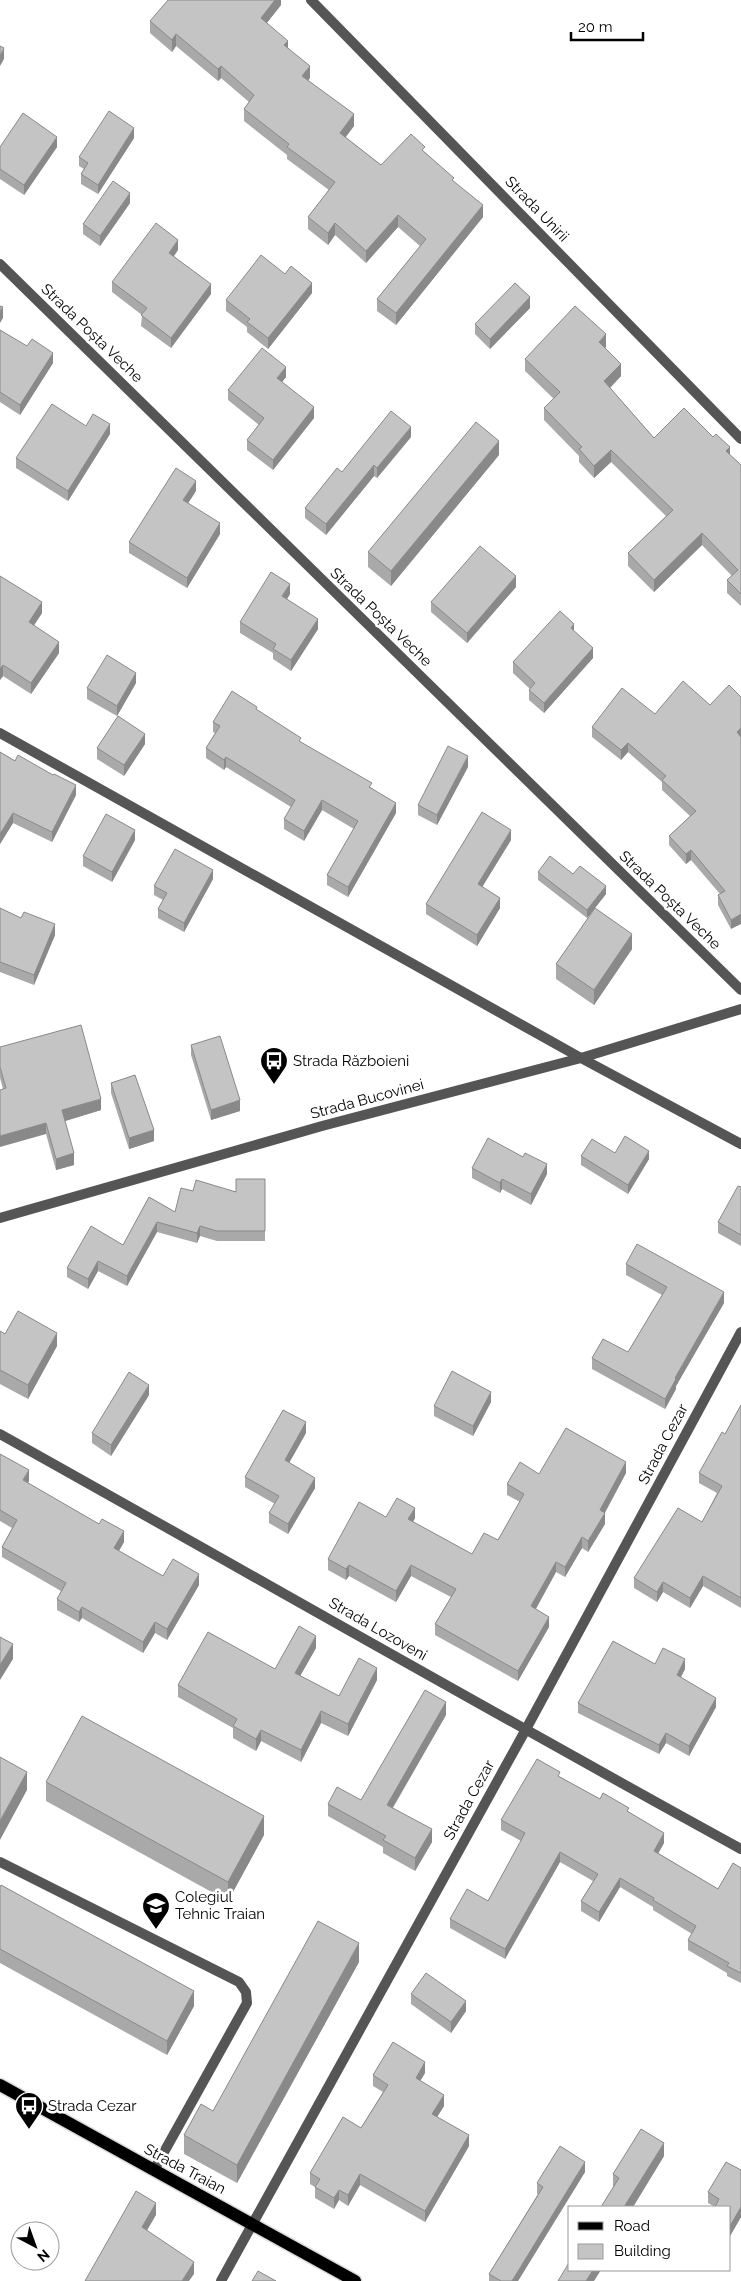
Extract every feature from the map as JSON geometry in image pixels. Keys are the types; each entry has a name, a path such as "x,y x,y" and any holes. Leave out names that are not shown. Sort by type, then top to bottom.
{"main road":[{"name":"Strada Traian","path":"0,2085 355,2281"}],"street":[{"name":"Strada Unirii","path":"311,0 741,439"},
{"name":"Strada Poșta Veche","path":"0,264 741,990"},
{"path":"0,733 581,1058 741,1144"},
{"name":"Strada Bucovinei","path":"0,1218 322,1126 581,1058 741,1008"},
{"name":"Strada Cezar","path":"220,2281 525,1730 741,1332"},
{"name":"Strada Lozoveni","path":"0,1434 390,1652 525,1730 741,1849"},
{"path":"0,1862 239,1982 246,1992 247,2003 154,2170"}],"building":[{"path":"168,0 275,0 261,18 288,41 284,45 310,66 302,76 354,114 340,133 381,165 411,134 425,147 422,150 454,178 452,180 483,205 396,313 377,299 426,239 398,215 366,251 335,223 328,233 308,217 335,182 287,147 289,144 244,109 254,95 221,66 218,69 176,34 172,40 150,21"},
{"path":"0,46 4,48 0,56"},
{"path":"109,111 134,128 98,185 81,174 88,163 79,157"},
{"path":"23,113 57,137 24,185 0,169 0,147"},
{"path":"113,181 130,193 100,236 83,224"},
{"path":"156,223 178,240 169,253 211,284 171,338 141,315 147,308 112,282"},
{"path":"261,255 285,274 291,266 312,283 268,338 247,322 250,319 226,300"},
{"path":"515,283 530,297 490,339 475,324"},
{"path":"575,306 606,334 599,342 621,364 604,381 654,438 684,408 713,437 716,434 730,447 726,451 741,465 741,594 727,580 738,570 702,533 654,580 628,553 673,510 611,450 594,466 579,449 582,447 544,408 560,392 525,359"},
{"path":"0,330 27,346 32,339 53,353 20,405 0,392"},
{"path":"262,348 286,367 277,378 314,407 273,460 247,440 264,418 228,390"},
{"path":"52,404 86,426 93,414 110,424 68,491 16,458"},
{"path":"391,411 411,427 377,468 374,465 326,524 305,508 337,468 342,472"},
{"path":"476,422 499,441 391,571 368,552"},
{"path":"176,468 196,481 183,500 220,523 187,578 129,542"},
{"path":"480,546 516,576 467,633 431,602"},
{"path":"271,572 290,584 282,596 318,619 291,660 273,649 276,644 240,622"},
{"path":"0,576 42,602 29,622 59,642 31,683 3,665 0,669"},
{"path":"560,611 574,624 571,628 593,648 544,703 529,690 535,683 513,662"},
{"path":"107,655 136,673 117,706 87,688"},
{"path":"683,681 710,705 729,685 741,697 741,728 737,732 741,737 741,914 731,920 718,895 725,891 691,850 686,854 669,836 696,811 662,780 666,776 628,743 621,750 592,727 622,688 655,714"},
{"path":"232,691 301,738 299,741 372,783 369,787 396,803 348,887 327,875 358,821 322,800 304,831 284,819 295,800 226,757 224,760 206,748 220,726 213,722"},
{"path":"118,716 145,734 124,765 97,748"},
{"path":"448,746 468,756 437,815 418,805"},
{"path":"0,752 15,761 18,755 53,775 76,785 52,832 13,813 0,834"},
{"path":"482,812 511,830 478,884 500,898 477,935 426,904"},
{"path":"106,814 135,830 112,872 83,856"},
{"path":"175,849 213,870 184,923 158,909 167,893 154,886"},
{"path":"550,856 573,874 580,866 606,886 587,910 538,872"},
{"path":"0,908 21,918 24,912 55,924 34,975 0,962"},
{"path":"595,908 632,934 594,990 556,964"},
{"path":"81,1025 101,1099 62,1110 74,1153 56,1159 46,1123 0,1136 0,1090 6,1088 0,1067 0,1047"},
{"path":"220,1036 240,1100 211,1110 191,1045"},
{"path":"135,1075 154,1130 129,1138 111,1083"},
{"path":"625,1136 649,1151 628,1185 581,1156 592,1139 615,1153"},
{"path":"488,1138 523,1157 525,1153 547,1164 531,1194 502,1179 500,1183 472,1168"},
{"path":"236,1179 265,1179 265,1231 217,1231 200,1226 197,1233 157,1222 127,1276 98,1261 88,1279 67,1268 91,1226 123,1245 149,1197 175,1212 181,1188 193,1191 196,1180 236,1192"},
{"path":"738,1186 741,1187 741,1235 718,1222"},
{"path":"637,1244 724,1292 665,1399 592,1358 603,1339 628,1352 667,1287 626,1264"},
{"path":"18,1311 57,1333 28,1385 0,1370 0,1331 5,1334"},
{"path":"452,1371 491,1392 473,1426 434,1406"},
{"path":"129,1372 149,1385 111,1445 92,1433"},
{"path":"741,1405 741,1598 703,1576 690,1598 663,1582 657,1592 634,1578 678,1508 702,1522 722,1486 699,1473 722,1432 725,1434"},
{"path":"283,1410 306,1422 285,1460 315,1478 288,1524 269,1513 279,1496 245,1477"},
{"path":"566,1428 626,1462 600,1510 605,1513 588,1541 582,1537 565,1567 556,1562 531,1606 549,1617 518,1671 435,1624 456,1589 411,1565 396,1591 349,1565 346,1569 328,1559 359,1502 386,1517 397,1498 415,1508 408,1519 472,1554 484,1533 498,1540 524,1494 507,1484 520,1462 539,1474"},
{"path":"0,1454 29,1470 23,1480 99,1524 102,1519 124,1531 114,1548 163,1576 173,1559 199,1574 167,1629 155,1622 143,1642 82,1607 79,1612 57,1599 66,1583 2,1547 17,1520 0,1510"},
{"path":"299,1626 316,1636 295,1673 339,1696 359,1658 377,1668 348,1724 321,1711 301,1750 261,1730 256,1739 233,1726 237,1719 178,1685 208,1632 275,1669"},
{"path":"0,1637 13,1644 0,1665"},
{"path":"613,1641 655,1664 663,1648 685,1659 677,1675 716,1698 689,1746 666,1733 659,1745 578,1703"},
{"path":"425,1690 446,1702 387,1805 432,1829 415,1858 383,1840 386,1836 328,1804 337,1787 361,1800"},
{"path":"82,1716 264,1816 228,1882 46,1782"},
{"path":"0,1757 27,1772 0,1821"},
{"path":"537,1759 560,1772 558,1776 600,1799 603,1793 629,1808 627,1811 664,1833 654,1851 718,1889 733,1863 741,1868 741,1973 727,1966 729,1963 688,1940 696,1926 620,1878 599,1912 581,1901 598,1874 560,1852 505,1949 450,1919 467,1889 488,1901 525,1833 501,1820"},
{"path":"1,1885 194,1991 167,2041 0,1949"},
{"path":"318,1921 359,1943 237,2165 184,2135 201,2104 213,2111"},
{"path":"426,1973 466,2001 451,2022 411,1994"},
{"path":"393,2042 425,2062 416,2078 444,2095 432,2114 469,2135 425,2211 360,2174 348,2195 339,2190 334,2198 315,2187 320,2179 310,2173 343,2117 361,2128 388,2085 373,2075"},
{"path":"641,2129 664,2143 625,2206 602,2206 619,2178 613,2174"},
{"path":"560,2146 585,2162 512,2281 501,2281 489,2274 543,2187 537,2183"},
{"path":"726,2162 741,2170 741,2207 731,2224 731,2206 716,2206 719,2199 708,2192"},
{"path":"136,2191 156,2203 142,2227 194,2262 182,2281 85,2281"},
{"path":"568,2264 568,2271 592,2271 586,2281 558,2281"},
{"path":"258,2271 276,2281 252,2281"}],"place":[{"name":"Strada Războieni","path":"274,1085"},
{"name":"Colegiul Tehnic Traian","path":"156,1930"},
{"name":"Strada Cezar","path":"29,2130"}]}
